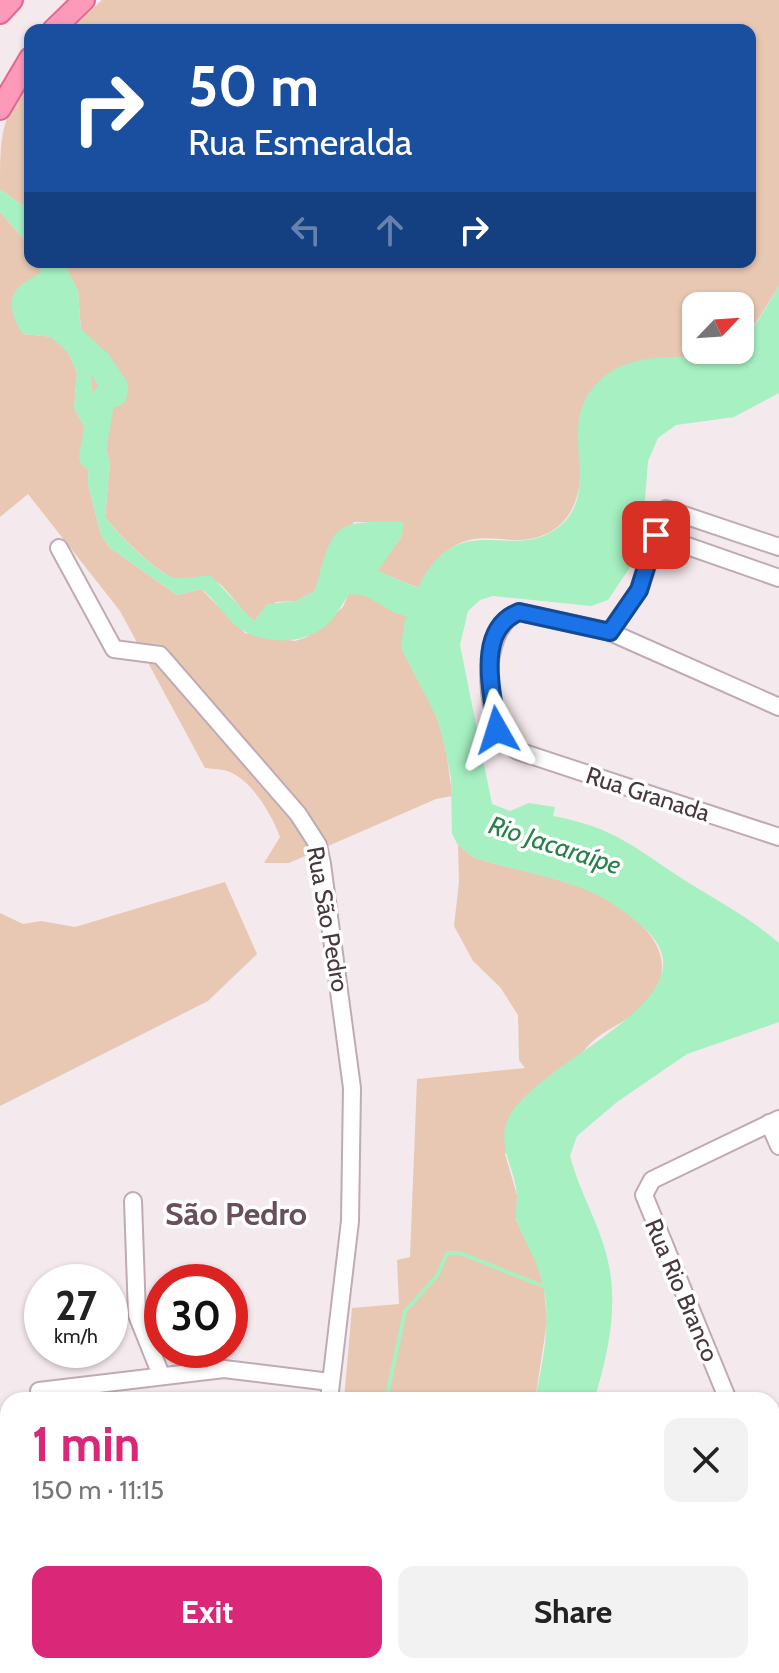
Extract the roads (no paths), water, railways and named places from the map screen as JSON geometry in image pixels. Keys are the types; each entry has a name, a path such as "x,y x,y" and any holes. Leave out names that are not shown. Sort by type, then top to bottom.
{"main road":[{"path":"0,13 12,0"},
{"path":"59,24 84,0"},
{"path":"0,109 24,68"}],"street":[{"path":"779,547 669,508 663,511 639,590 610,632 779,707"},
{"path":"656,535 779,578"},
{"name":"Rua São Pedro","path":"59,548 114,649 160,655 298,814 318,845 348,1037 352,1088 350,1221 329,1392"},
{"name":"Rua Granada","path":"610,632 519,612 501,622 489,654 497,730 506,744 518,751 779,837"},
{"path":"774,1121 779,1146"},
{"name":"Rua Rio Branco","path":"725,1392 646,1204 646,1187 652,1180 774,1121"},
{"path":"133,1201 137,1315 161,1375"},
{"path":"39,1391 232,1369 330,1382"}],"water":[{"path":"0,189 24,207 24,239 0,212"},
{"name":"Rio Jacaraípe","path":"45,268 66,268 78,290 81,332 90,356 92,401 110,463 105,517 156,568 177,578 211,576 254,621 267,604 296,601 315,591 332,539 349,525 404,522 401,537 378,571 418,588 434,563 450,548 486,540 524,540 542,536 560,526 572,512 578,496 579,423 583,405 592,389 607,374 643,360 682,357 682,364 754,364 754,327 779,286 779,393 734,417 676,425 658,438 648,461 641,551 608,600 591,606 493,596 480,600 468,611 460,645 492,804 510,811 529,803 555,807 553,816 609,833 745,918 779,943 779,1022 687,1054 617,1102 577,1136 570,1156 601,1238 611,1283 610,1334 596,1392 536,1392 545,1343 546,1300 538,1269 517,1222 517,1195 504,1133 520,1101 641,1006 659,981 662,955 644,928 604,898 561,881 473,857 458,845 452,834 451,778 437,718 401,648 404,623 412,605 386,592 358,586 328,623 313,634 291,640 267,639 235,625 201,589 177,595 109,547 101,535 88,484 89,436 74,408 77,372 65,346 54,337 23,334 12,311 12,298 22,284"}],"waterway":[{"path":"54,268 59,327 99,363 115,387 114,394 107,395 101,403 92,457"},
{"path":"350,581 369,583 400,601 440,614"},
{"path":"388,1392 405,1311 437,1276 447,1253 460,1253 545,1287"}],"district":[{"name":"São Pedro","path":"236,1213"}]}
